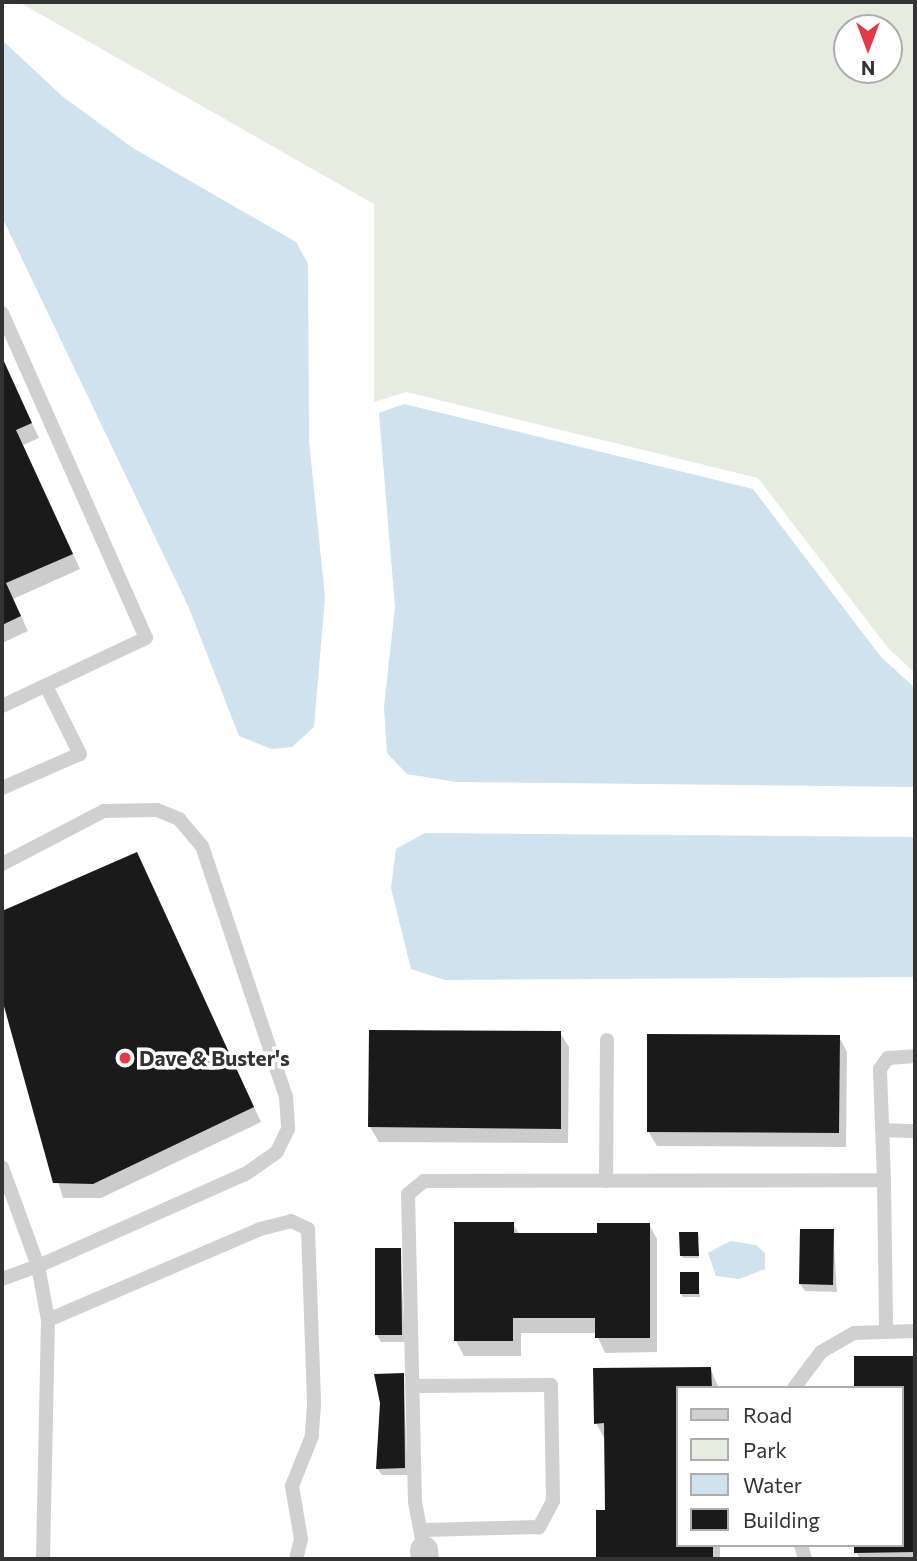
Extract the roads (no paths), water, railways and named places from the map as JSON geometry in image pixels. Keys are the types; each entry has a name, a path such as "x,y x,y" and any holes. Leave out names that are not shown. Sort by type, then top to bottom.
{"lane":[{"path":"2,313 146,638 2,706"},
{"path":"2,788 80,754 46,686"},
{"path":"2,864 104,811 156,810 179,819 202,846 286,1097 288,1129 277,1152 245,1174 38,1266 2,1279"},
{"path":"606,1181 607,1040"},
{"path":"886,1331 880,1069 888,1058 915,1056"},
{"path":"882,1130 915,1131"},
{"path":"2,1167 38,1266 48,1320 43,1559"},
{"path":"412,1386 551,1385 553,1501 539,1527 424,1546 415,1502 412,1386 408,1194 425,1181 884,1180"},
{"path":"48,1320 67,1317 260,1228 291,1222 308,1229 314,1404 312,1436 292,1486 301,1539 296,1559"},
{"path":"796,1386 821,1352 854,1333 915,1331"}],"water":[{"path":"2,40 62,96 133,148 296,242 308,264 309,441 325,597 314,727 292,747 272,749 239,736 189,608 2,217"},
{"path":"404,404 753,489 881,657 915,688 915,787 456,782 407,774 387,753 384,707 395,607 379,413"},
{"path":"425,833 915,837 915,977 445,980 411,969 391,888 396,849"},
{"path":"730,1241 756,1245 765,1253 765,1269 739,1279 716,1276 708,1253"}],"place":[{"name":"Dave & Buster's","path":"125,1058"}]}
